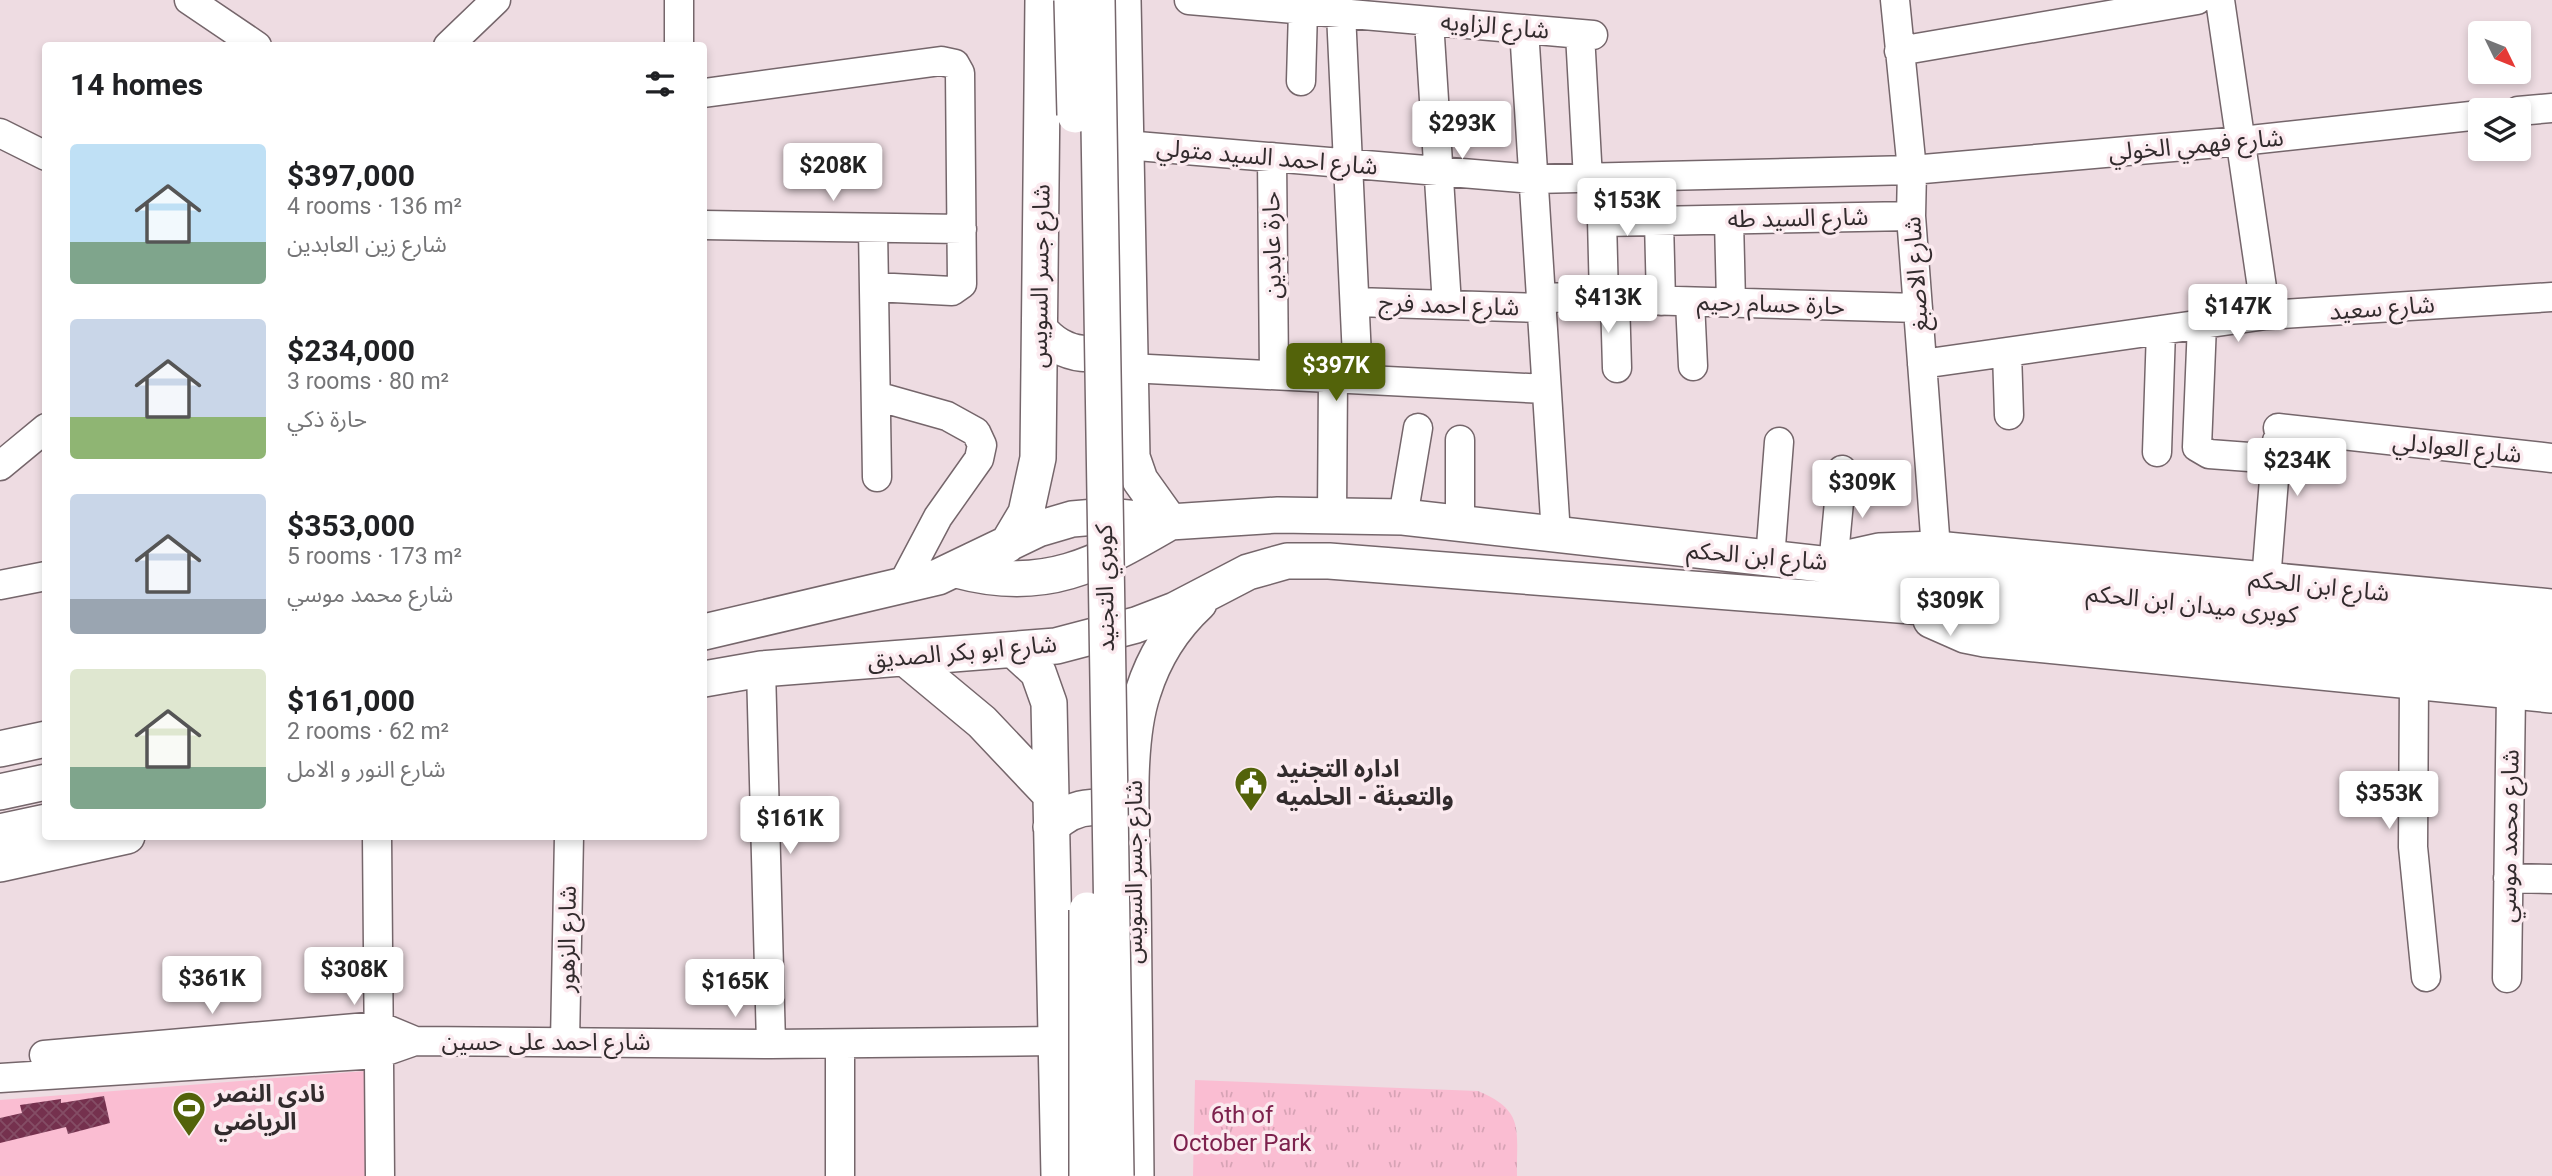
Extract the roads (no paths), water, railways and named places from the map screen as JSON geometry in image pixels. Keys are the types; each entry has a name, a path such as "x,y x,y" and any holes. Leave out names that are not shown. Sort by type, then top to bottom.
{"main road":[{"name":"شارع جسر السويس","path":"1007,545 1026,513 1036,477 1043,0"},
{"name":"كوبري التجنيد","path":"1072,0 1087,826 1087,1176"},
{"name":"كوبري التجنيد","path":"1097,0 1115,1176"},
{"path":"1123,0 1132,457 1140,480 1170,522"},
{"path":"1040,328 1049,341 1062,350 1094,353 1121,336 1128,322"},
{"name":"شارع ابن الحكم","path":"1170,522 1332,515 1403,517 1833,566 1852,556 1879,551 1936,549 2552,607"},
{"path":"707,631 901,587 957,570 1038,529 1090,516 1170,522"},
{"path":"957,570 1014,580 1062,575 1108,558 1170,522"},
{"name":"شارع ابن الحكم","path":"1211,591 1248,572 1287,561 1329,561 1911,606 1946,628 1985,639 2552,695"},
{"name":"كوبرى ميدان ابن الحكم","path":"1833,566 1997,599 2552,669"},
{"name":"شارع جسر السويس","path":"1136,1176 1132,823 1135,736 1142,694 1157,655 1175,629 1211,591"},
{"name":"شارع ابو بكر الصديق","path":"707,678 761,669 1056,646 1123,629 1175,610 1211,591"},
{"name":"كوبرى ميدان ابن الحكم","path":"1911,606 1997,599 2552,639"},
{"path":"1014,650 1038,672 1049,703 1059,1176"},
{"path":"905,658 982,722 1051,811"},
{"path":"0,749 42,739"},
{"path":"0,792 42,783"},
{"path":"1051,811 1091,806 1113,810 1132,823"},
{"path":"0,832 42,823"},
{"path":"0,864 109,840"}],"street":[{"path":"189,0 251,42"},
{"path":"452,42 496,0"},
{"path":"679,0 679,42"},
{"name":"شارع الزاويه","path":"1189,0 1341,13 1417,13 1524,29 1586,34 1594,179"},
{"name":"شارع الاصبغ","path":"1895,0 1912,170 1911,216 1936,549"},
{"path":"1899,51 2069,11 2197,0"},
{"path":"2220,0 2266,315"},
{"path":"1301,81 1303,10"},
{"path":"1332,515 1345,379 1356,302 1341,13"},
{"path":"1417,13 1438,171 1447,305"},
{"path":"1524,29 1556,535"},
{"path":"707,93 951,62 960,73 963,281 958,289 874,287"},
{"path":"2531,110 2552,108"},
{"name":"شارع فهمي الخولي","path":"1912,170 2241,141 2468,117"},
{"path":"0,133 42,154"},
{"name":"شارع احمد السيد متولي","path":"1125,145 1534,179 1912,170"},
{"name":"حارة عابدين","path":"1272,157 1274,375"},
{"path":"1594,179 1626,367"},
{"name":"شارع السيد طه","path":"1602,222 1911,216"},
{"path":"1729,220 1731,302"},
{"path":"1659,221 1661,300"},
{"path":"707,225 962,229"},
{"path":"873,228 877,477"},
{"name":"شارع سعيد","path":"1922,364 2266,315 2552,297"},
{"name":"حارة حسام رحيم","path":"1541,302 1616,299 1918,308"},
{"name":"شارع احمد فرج","path":"1356,302 1447,305 1541,302"},
{"path":"1690,302 1693,366"},
{"path":"2202,324 2197,447 2209,454 2276,459 2266,581"},
{"path":"2157,452 2161,330"},
{"path":"2007,352 2009,415"},
{"path":"1129,369 1546,389"},
{"path":"876,396 947,416 976,432 982,445 979,460 938,517 901,587"},
{"name":"شارع العوادلي","path":"2276,459 2278,419 2552,458"},
{"path":"1403,517 1418,428"},
{"path":"0,475 10,458 42,431"},
{"path":"1460,440 1460,524"},
{"path":"1770,559 1779,442"},
{"path":"1833,566 1842,470"},
{"path":"761,669 771,1044"},
{"path":"2414,682 2413,847 2426,977"},
{"name":"شارع محمد موسي","path":"2507,978 2511,693"},
{"path":"377,840 380,1176"},
{"name":"شارع الزهور","path":"565,1042 569,840"},
{"path":"2508,878 2552,879"},
{"name":"شارع احمد على حسين","path":"0,1062 48,1054 379,1026 415,1041"},
{"name":"شارع احمد على حسين","path":"0,1078 379,1054 415,1041 840,1044 1055,1041"},
{"path":"840,1044 840,1176"}],"place":[{"name":"اداره التجنيد والتعبئة - الحلميه","path":"1251,813"},
{"name":"نادي النصر الرياضي","path":"189,1138"}],"park label":[{"name":"6th of October Park","path":"1242,1129"}]}
